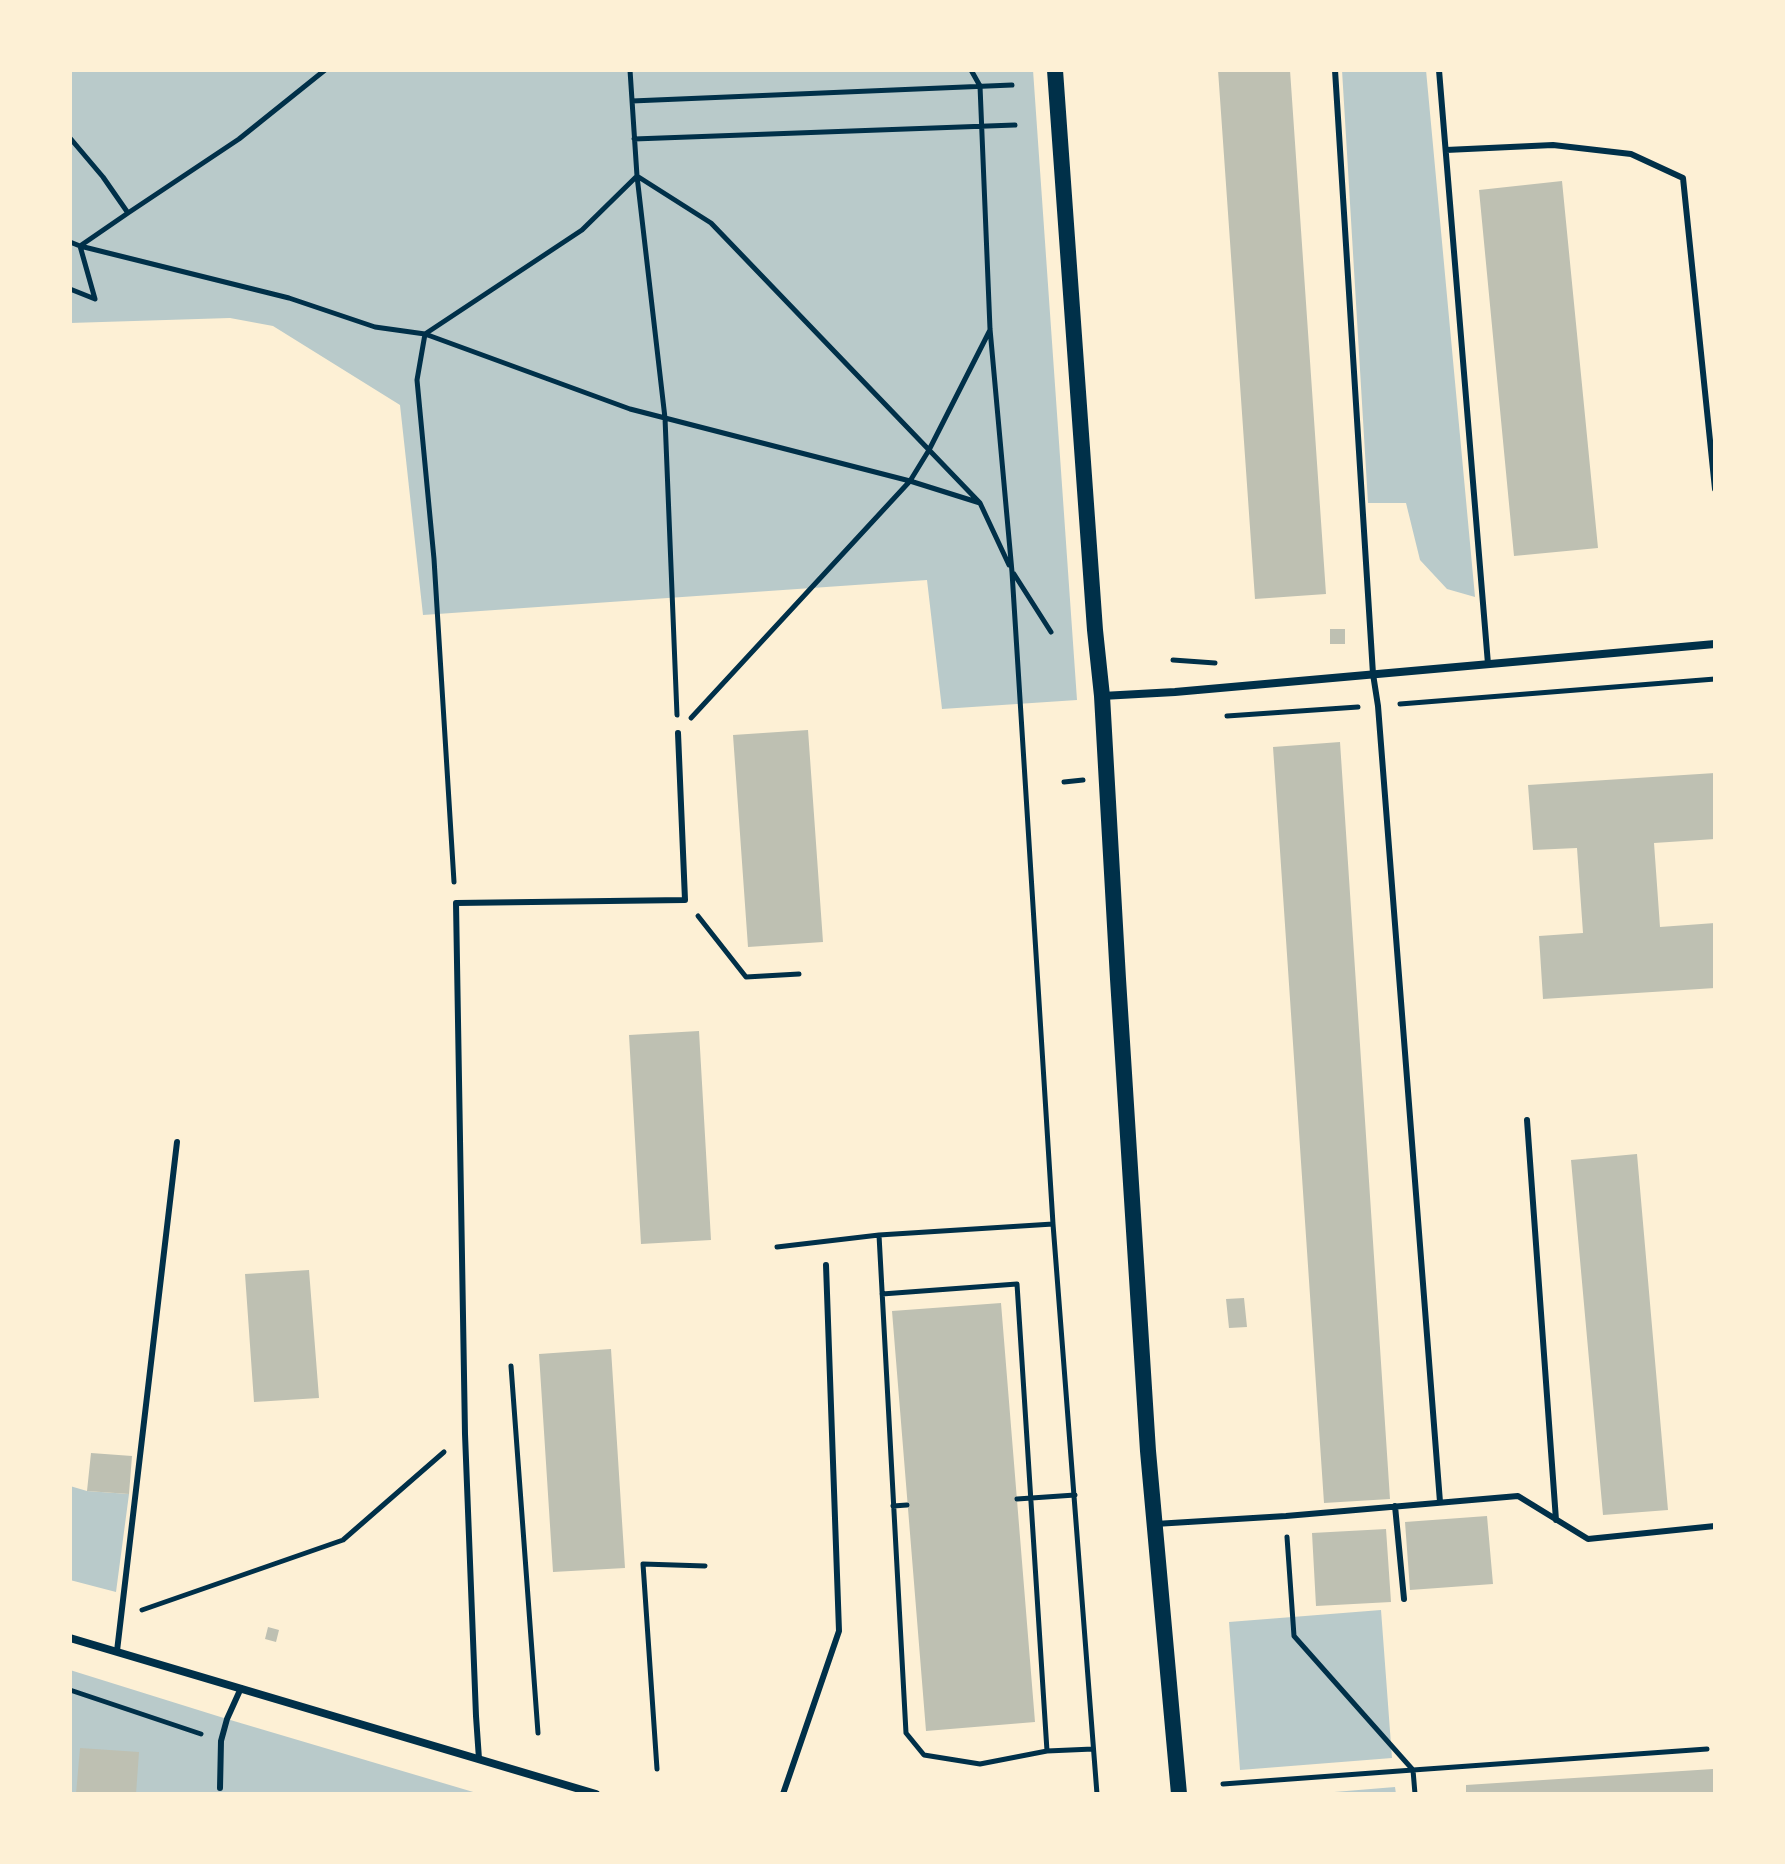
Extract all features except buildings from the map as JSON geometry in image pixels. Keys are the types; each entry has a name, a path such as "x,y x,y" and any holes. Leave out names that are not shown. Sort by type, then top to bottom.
{"main road":[{"path":"1055,70 1102,696 1148,1451 1179,1794"}],"street":[{"path":"1102,696 1715,644"},
{"path":"70,1638 596,1794"}],"lane":[{"path":"1335,70 1373,674 1378,706 1440,1502"},
{"path":"1439,70 1488,664"},
{"path":"1446,150 1553,145 1631,154 1683,178 1715,489"},
{"path":"479,1759 465,1434 456,903 685,900 678,733"},
{"path":"1527,1120 1556,1520"},
{"path":"117,1651 177,1142"},
{"path":"783,1794 839,1631 826,1265"},
{"path":"1155,1524 1518,1496 1588,1539 1715,1526"},
{"path":"1395,1506 1404,1599"},
{"path":"220,1788 221,1741 241,1688"}],"path":[{"path":"80,246 239,139 325,70"},
{"path":"630,70 637,176 665,418 678,733"},
{"path":"971,70 980,86 983,126 990,329 1012,572 1053,1224 1097,1794"},
{"path":"632,101 1012,85"},
{"path":"634,139 1015,125"},
{"path":"70,138 128,213"},
{"path":"456,903 434,559 417,380 425,334 582,230 637,176"},
{"path":"637,176 711,223 980,503 1012,572 1051,632"},
{"path":"70,242 289,298 375,327 425,334 630,409 910,481 980,503"},
{"path":"70,289 95,299 80,246"},
{"path":"678,733 910,481 990,329"},
{"path":"1227,716 1715,679"},
{"path":"685,900 746,977 799,974"},
{"path":"777,1247 879,1235 1053,1224"},
{"path":"879,1235 906,1733 924,1755 980,1764 1047,1751 1093,1749"},
{"path":"882,1294 1017,1284 1047,1751"},
{"path":"511,1366 538,1733"},
{"path":"122,1617 343,1540 465,1434"},
{"path":"1017,1499 1075,1495"},
{"path":"893,1506 907,1505"},
{"path":"1286,1516 1294,1636 1413,1770 1415,1794"},
{"path":"657,1769 643,1564 705,1566"},
{"path":"70,1690 221,1741"},
{"path":"1223,1784 1707,1749"}],"shaded area":[{"path":"70,70 1033,70 1077,700 942,709 927,580 423,615 400,405 273,326 230,318 70,323"},
{"path":"1342,70 1426,70 1475,597 1447,589 1420,560 1406,503 1368,503"},
{"path":"70,1486 87,1491 129,1494 116,1592 70,1580"},
{"path":"1381,1610 1392,1758 1240,1770 1229,1622"},
{"path":"70,1670 227,1719 480,1794 70,1794"},
{"path":"1395,1787 1396,1794 1310,1794"}]}
